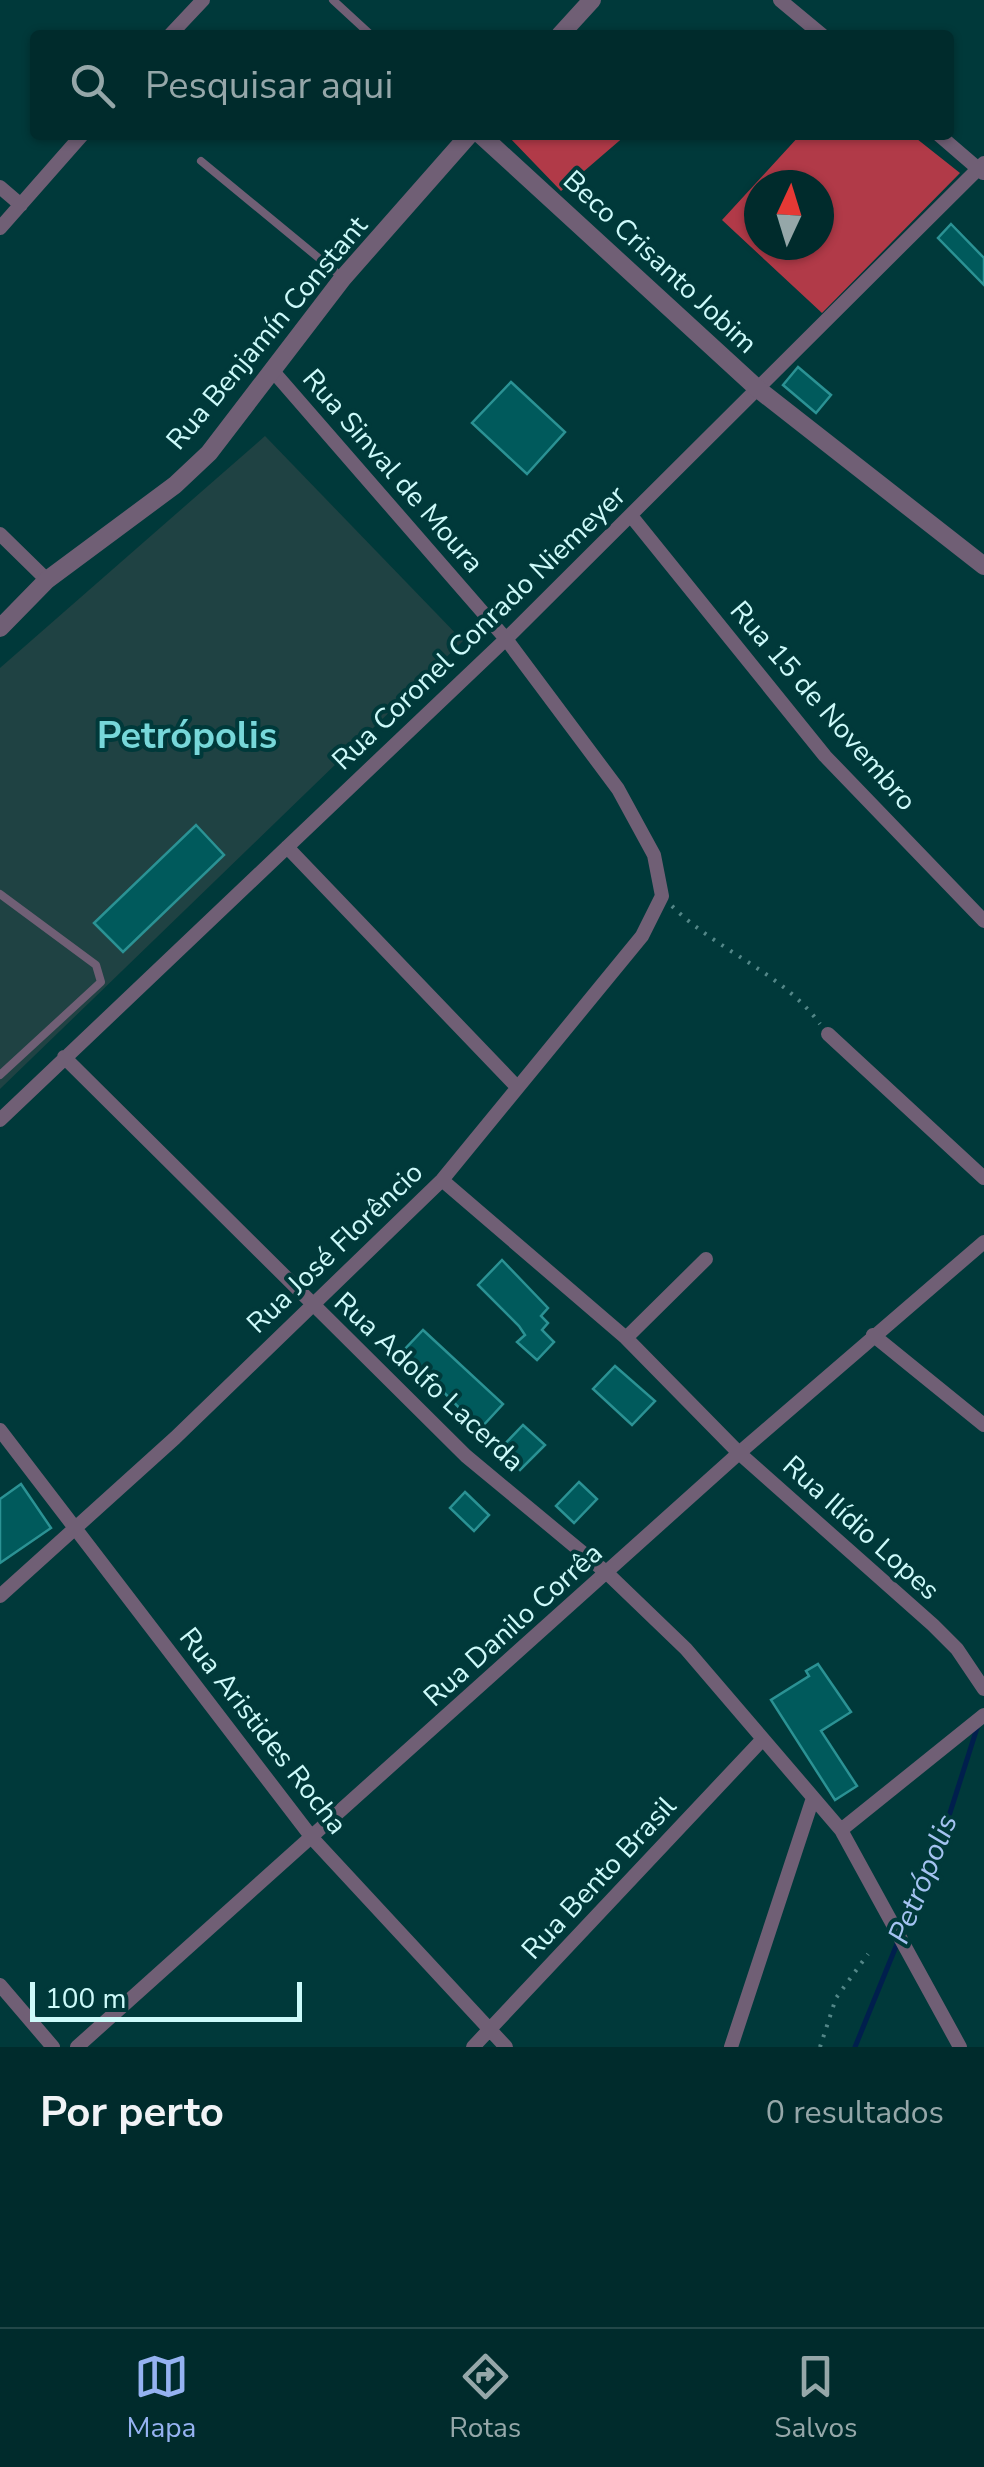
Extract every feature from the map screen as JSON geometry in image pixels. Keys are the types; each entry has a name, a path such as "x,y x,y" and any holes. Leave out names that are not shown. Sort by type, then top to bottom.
{"street":[{"path":"175,30 203,0"},
{"path":"565,30 592,0"},
{"path":"780,0 816,30"},
{"path":"0,228 78,140"},
{"name":"Rua Benjamín Constant","path":"0,628 47,580 209,453 343,278 465,140"},
{"name":"Beco Crisanto Jobim","path":"487,140 758,388 984,566"},
{"path":"946,140 982,168"},
{"name":"Rua Coronel Conrado Niemeyer","path":"0,1120 632,517 982,168"},
{"path":"0,187 22,205"},
{"name":"Rua Sinval de Moura","path":"272,370 506,639 618,789 654,855 662,896"},
{"name":"Rua 15 de Novembro","path":"632,517 825,756 984,920"},
{"path":"0,534 47,580"},
{"path":"288,846 517,1087"},
{"name":"Rua José Florêncio","path":"0,1596 76,1531 442,1180 642,936 662,896"},
{"path":"828,1034 984,1178"},
{"name":"Rua Adolfo Lacerda","path":"64,1057 466,1456 606,1573 686,1649 761,1742 841,1830 960,2047"},
{"name":"Rua Ilídio Lopes","path":"442,1180 626,1338 740,1452 933,1626 957,1649 984,1689"},
{"name":"Rua Danilo Corrêa","path":"76,2047 313,1839 740,1452 984,1242"},
{"path":"626,1338 706,1259"},
{"path":"873,1335 984,1425"},
{"name":"Rua Aristides Rocha","path":"0,1430 313,1839 506,2047"},
{"path":"841,1830 984,1716"},
{"name":"Rua Bento Brasil","path":"474,2047 761,1742"},
{"path":"731,2047 813,1798"},
{"path":"0,1984 53,2047"}],"lane":[{"path":"333,0 366,30"},
{"path":"201,161 343,278"},
{"path":"0,894 96,966 101,982 0,1075"}],"path":[{"path":"662,896 700,934 807,1006 828,1034"},
{"path":"820,2047 836,1998 868,1954"}],"shaded area":[{"path":"512,140 620,140 561,191"},
{"path":"795,140 918,140 960,173 822,313 765,260 834,260 834,170 768,170"},
{"path":"744,196 744,240 722,220"},
{"path":"265,436 463,641 0,1089 0,668"}],"building":[{"path":"951,224 984,258 984,285 938,238"},
{"path":"798,367 831,395 816,413 783,385"},
{"path":"511,382 565,432 527,474 472,423"},
{"path":"196,825 224,855 123,952 94,923"},
{"path":"502,1260 548,1308 541,1316 548,1323 542,1330 554,1342 537,1360 517,1342 525,1335 519,1326 478,1285"},
{"path":"423,1330 503,1404 480,1429 403,1351"},
{"path":"615,1366 655,1401 632,1425 593,1389"},
{"path":"523,1425 545,1445 520,1470 499,1450"},
{"path":"579,1482 597,1499 574,1523 556,1506"},
{"path":"21,1484 51,1528 0,1563 0,1499"},
{"path":"465,1492 489,1515 474,1531 450,1508"},
{"path":"818,1664 851,1712 821,1731 857,1786 835,1800 771,1700 809,1676 806,1671"}],"waterway":[{"name":"Petrópolis","path":"855,2047 948,1819 978,1725"}],"district":[{"name":"Petrópolis","path":"187,735"}]}
